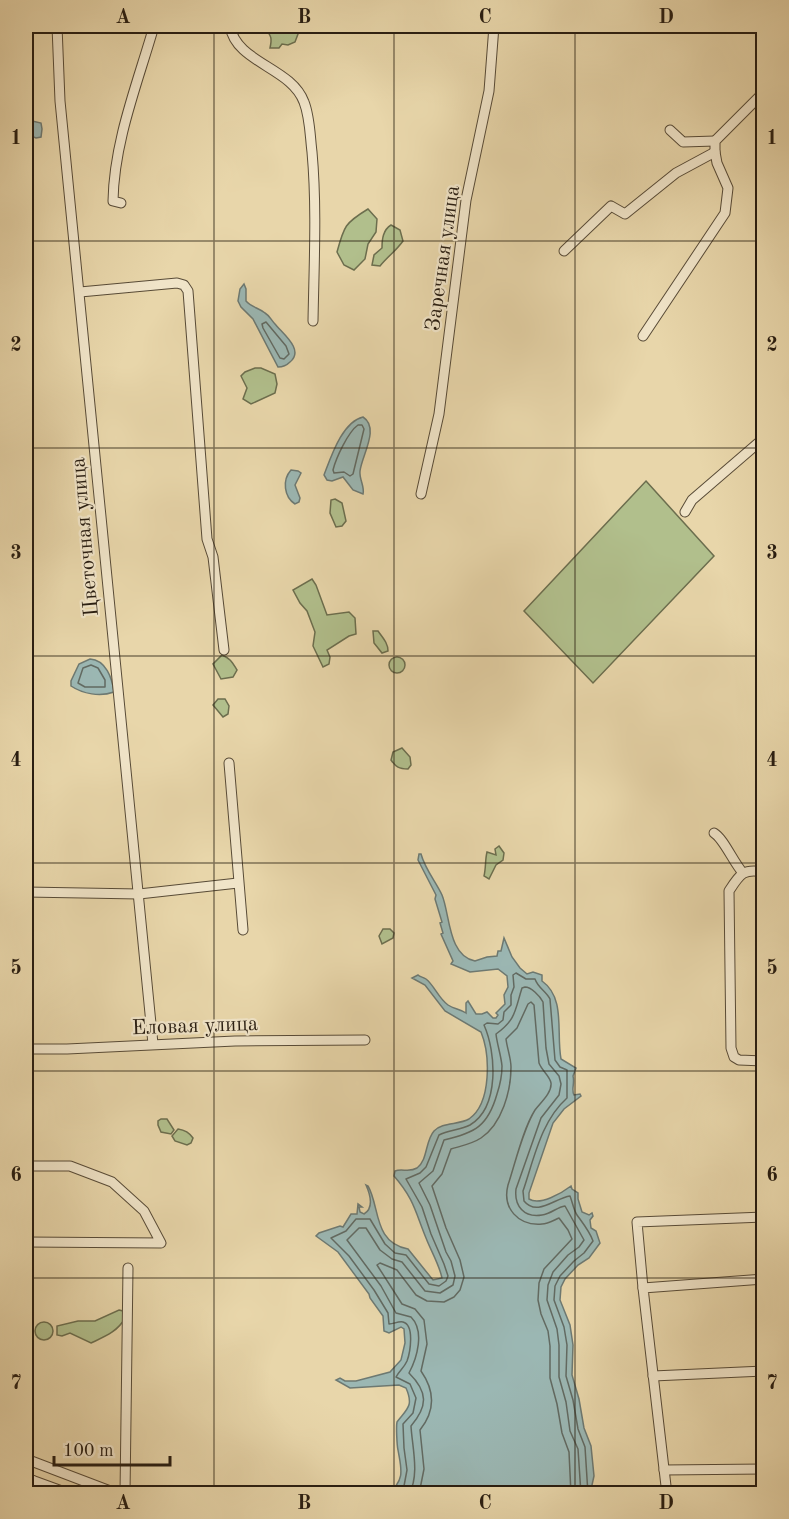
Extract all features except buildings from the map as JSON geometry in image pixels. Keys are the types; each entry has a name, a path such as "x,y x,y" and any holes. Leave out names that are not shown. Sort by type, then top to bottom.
{"street":[{"name":"Цветочная улица","path":"57,26 60,101 153,1044"},
{"path":"121,203 113,201 120,145 154,26"},
{"path":"230,26 232,36 248,53 292,84 304,101 315,182 314,321"},
{"name":"Заречная улица","path":"421,494 439,414 466,200 489,91 494,26"},
{"path":"670,130 683,142 715,141 764,92"},
{"path":"643,336 724,213 728,188 715,152 715,141"},
{"path":"564,251 610,206 625,214 676,173 715,152"},
{"path":"80,292 177,283 184,285 188,291 207,539 213,557 224,650"},
{"path":"685,512 692,500 764,438"},
{"path":"230,763 243,930"},
{"path":"714,833 719,836 743,873"},
{"path":"764,872 753,870 743,873 729,891 731,1048 734,1057 739,1060 764,1061"},
{"path":"26,892 139,894 238,883"},
{"name":"Еловая улица","path":"26,1049 235,1041 365,1040"},
{"path":"26,1166 70,1166 112,1182 144,1211 161,1242 26,1242"},
{"path":"669,1494 664,1470 637,1222 764,1216"},
{"path":"125,1494 128,1268"},
{"path":"643,1288 764,1279"},
{"path":"653,1376 764,1371"},
{"path":"26,1459 118,1494"},
{"path":"664,1470 764,1469"},
{"path":"29,1479 32,1494"},
{"path":"29,1479 70,1494"}],"green space":[{"path":"264,26 294,26 298,34 295,42 288,45 282,44 279,48 270,48 271,37"},
{"path":"368,209 377,219 376,232 368,244 365,259 354,270 344,265 337,252 346,226"},
{"path":"391,225 400,230 403,241 380,266 372,265 374,255 382,248 385,232"},
{"path":"255,368 275,374 277,384 275,393 251,404 243,399 247,388 241,376"},
{"path":"646,481 714,556 593,683 524,611"},
{"path":"335,499 342,503 346,521 342,526 336,527 330,513 331,500"},
{"path":"312,579 327,615 349,612 355,618 356,634 327,650 330,657 329,664 323,667 313,646 315,632 307,611 293,590"},
{"path":"373,631 378,631 388,651 382,653 374,643"},
{"path":"222,655 231,661 237,670 233,677 221,679 213,664"},
{"path":"397,657 403,659 405,665 403,671 397,673 391,671 389,665 391,659"},
{"path":"218,699 225,699 229,706 228,714 223,717 213,705"},
{"path":"402,748 410,757 411,765 408,769 398,767 391,760 393,752"},
{"path":"499,846 504,853 503,860 496,865 489,879 484,876 487,852 496,855 495,849"},
{"path":"383,929 390,929 394,933 393,938 382,944 379,936"},
{"path":"167,1119 174,1130 171,1134 161,1132 158,1121"},
{"path":"178,1129 190,1134 193,1138 191,1143 187,1145 175,1141 172,1136"},
{"path":"119,1310 123,1311 126,1317 123,1322 111,1333 91,1343 70,1333 57,1335 57,1326 78,1321 95,1321"},
{"path":"40,1322 48,1322 53,1327 51,1338 40,1340 35,1335 35,1327"}],"water":[{"path":"28,120 41,123 41,137 36,138 26,134"},
{"path":"244,284 246,301 268,315 294,347 294,357 286,365 278,367 253,319 241,307 238,301 240,289"},
{"path":"363,417 368,422 370,435 360,471 363,494 353,490 343,477 332,481 327,480 324,475 343,433 356,420"},
{"path":"291,470 301,473 295,485 300,498 295,504 288,497 285,483"},
{"path":"90,659 104,666 112,681 114,692 92,694 71,686 79,664"},
{"path":"419,854 442,895 451,933 466,958 475,961 497,956 498,951 501,951 504,938 512,957 520,968 527,974 533,972 542,975 542,981 550,988 557,1006 561,1059 576,1068 573,1076 573,1093 581,1096 564,1109 553,1123 529,1193 529,1199 545,1200 571,1186 578,1193 582,1212 589,1215 592,1213 591,1228 596,1231 600,1243 589,1258 578,1265 565,1279 561,1287 560,1300 570,1325 573,1345 572,1375 584,1428 591,1446 594,1476 592,1485 595,1493 388,1493 398,1483 401,1473 397,1422 409,1403 406,1388 399,1385 350,1388 336,1380 340,1378 345,1381 356,1381 390,1372 401,1360 405,1343 404,1329 401,1327 389,1333 384,1331 383,1316 369,1294 338,1252 316,1236 340,1226 343,1227 351,1214 357,1214 358,1204 362,1207 359,1207 360,1212 364,1214 367,1211 370,1201 366,1185 372,1194 383,1232 397,1245 408,1249 433,1280 442,1278 413,1206 394,1176 395,1171 411,1170 421,1165 434,1131 441,1126 469,1119 482,1102 485,1090 487,1065 481,1032 445,1011 425,985 412,978 418,975 426,979 450,1006 466,1013 468,1001 476,1014 487,1012 493,1018 496,1018 498,1015 496,1013 505,1004 504,995 508,987 507,976 498,969 470,972 451,964 453,961 441,934 443,933 440,923 442,922 435,899 436,895 418,860"}]}
